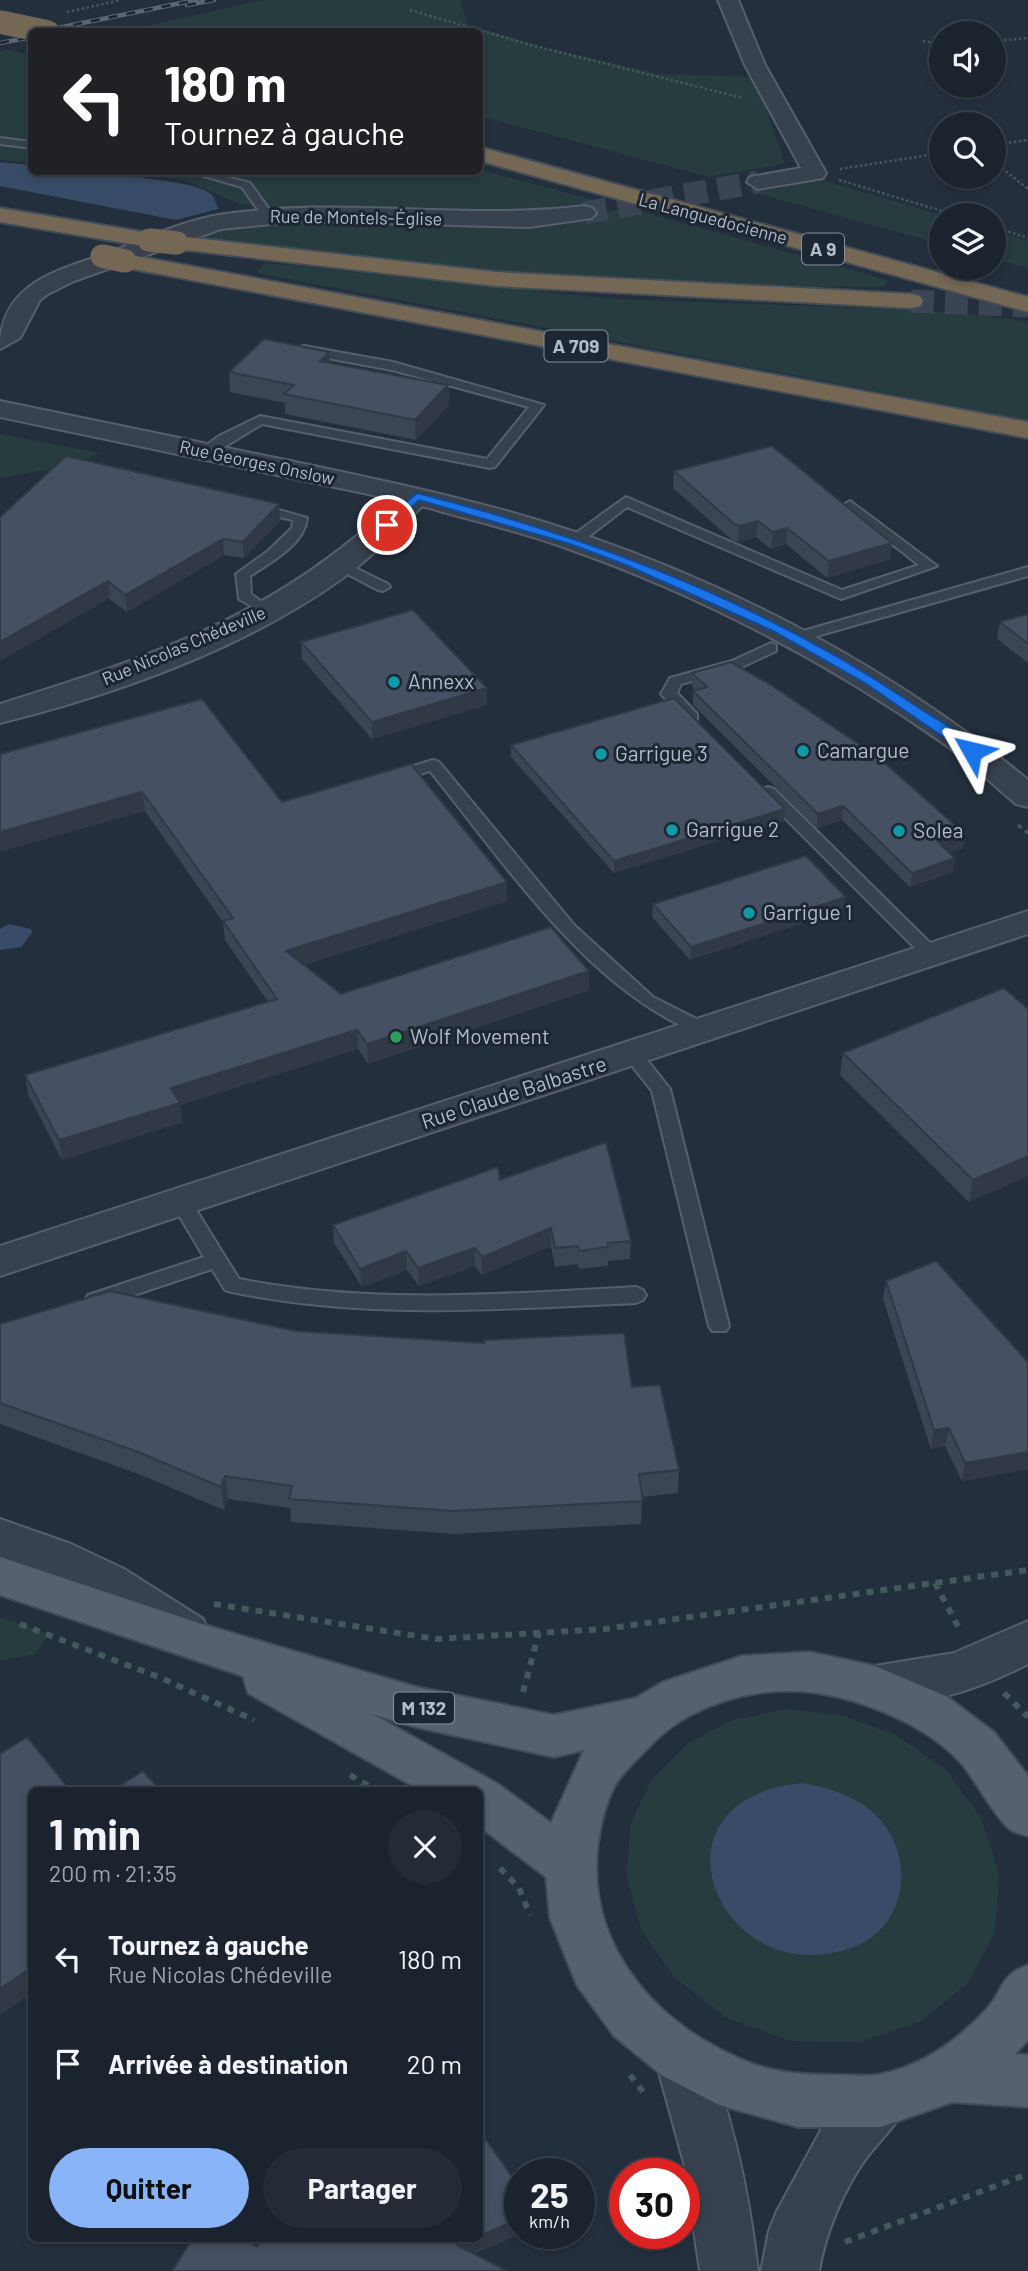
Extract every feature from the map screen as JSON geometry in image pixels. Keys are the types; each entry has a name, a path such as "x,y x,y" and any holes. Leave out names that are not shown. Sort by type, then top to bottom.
{"highway":[{"path":"0,22 29,28"},
{"path":"0,38 28,44"},
{"name":"La Languedocienne","path":"483,135 929,255"},
{"name":"La Languedocienne","path":"483,155 1028,305"},
{"path":"0,215 149,240 291,259 496,279 911,301"},
{"name":"A 709","path":"0,237 1028,430"},
{"path":"1006,277 1028,283"}],"main road":[{"name":"M 132","path":"0,1576 203,1623 416,1707 554,1736 647,1716"},
{"name":"M 132","path":"203,1623 459,1787"},
{"path":"1028,1814 977,1747 929,1711 875,1686 808,1672 742,1676 680,1696 647,1716 597,1770 577,1815 570,1866 576,1918 596,1968 633,2018 666,2079 738,2086 798,2101 881,2101 952,2076 1028,2081"},
{"path":"483,1801 570,1866"},
{"path":"952,2076 1006,2026 1028,1990"}],"street":[{"path":"728,0 755,65 815,173 758,182"},
{"name":"Rue de Montels-Église","path":"0,341 11,332 30,296 65,276 218,222 267,215 529,220 584,212"},
{"name":"Rue Georges Onslow","path":"0,409 417,496 574,541 630,562 783,643 870,681 956,737 1028,797"},
{"name":"Rue Nicolas Chédeville","path":"0,713 107,681 247,623 341,565 417,496"},
{"name":"Rue Claude Balbastre","path":"0,1261 1028,922"},
{"path":"0,1537 55,1556 203,1623"},
{"path":"875,1686 928,1681 979,1667 1028,1641"},
{"path":"666,2079 704,2121 725,2226 729,2271"},
{"path":"790,2271 797,2231 846,2140 881,2101"}],"lane":[{"path":"0,141 28,144"},
{"path":"208,175 246,185 267,215"},
{"path":"206,452 260,420 490,464 537,405 393,366 296,349"},
{"path":"233,502 300,518 299,529 273,554 243,574 244,596 267,611"},
{"path":"574,541 626,502 692,529 807,583 841,595 930,566 850,505"},
{"path":"341,565 383,587"},
{"path":"700,726 668,694 675,681 737,664 783,643 1028,571"},
{"path":"380,781 433,765 560,920 587,947 647,1001 704,1030"},
{"path":"758,783 931,954"},
{"path":"632,1054 661,1089 719,1326"},
{"path":"181,1202 232,1285 291,1297 416,1306 636,1295"},
{"path":"77,1306 217,1260"}],"path":[{"path":"59,14 121,0"},
{"path":"410,10 472,28"},
{"path":"483,31 778,106"},
{"path":"1006,40 1028,38"},
{"path":"923,41 929,42"},
{"path":"1006,143 1028,140"},
{"path":"815,173 929,155"},
{"path":"1006,172 1028,189"},
{"path":"815,173 929,207"},
{"path":"1006,231 1028,237"},
{"path":"1018,824 1028,833"},
{"path":"203,1623 436,1639 604,1629 1028,1570"},
{"path":"12,1621 161,1678 267,1727"},
{"path":"344,1771 371,1787"},
{"path":"493,1861 519,1888 533,1923"},
{"path":"624,2067 666,2079"}],"green space":[{"path":"263,0 460,0 467,24 480,28 139,28"},
{"path":"483,29 538,46 658,74 755,77 785,164 709,177 483,117"},
{"path":"7,49 28,55 28,163 0,160 0,51"},
{"path":"483,171 599,201 524,214 295,208 240,204 184,180 136,175 483,175"},
{"path":"812,177 929,211 929,241 746,190"},
{"path":"629,208 888,280 884,287 802,287 596,280 418,265 191,237 226,226 265,220 349,219 513,226"},
{"path":"1006,235 1028,241 1028,268 1006,262"},
{"path":"265,263 616,299 921,310 1013,319 1028,323 1028,420 257,273"},
{"path":"0,434 99,453 74,465 0,478"},
{"path":"0,1617 49,1634 34,1655 0,1660"},
{"path":"786,1709 841,1715 894,1734 945,1769 981,1818 999,1874 995,1932 968,1983 921,2021 859,2042 792,2041 727,2018 674,1977 641,1930 627,1877 630,1826 651,1780 687,1744 733,1720"}],"water":[{"path":"0,162 28,165 28,175 107,175 179,183 211,194 218,209 176,220 0,186"},
{"path":"9,924 31,929 32,933 21,947 0,950 0,929"},
{"path":"802,1783 848,1796 862,1804 887,1829 900,1862 899,1896 892,1913 882,1928 870,1938 842,1951 826,1954 785,1952 752,1936 727,1911 713,1880 711,1848 724,1818 754,1795"}],"building":[{"path":"264,339 329,352 320,361 448,385 415,420 284,394 294,385 229,372"},
{"path":"772,446 892,543 829,561 787,528 773,532 758,521 739,526 734,524 674,471"},
{"path":"66,456 279,504 243,542 223,539 125,595 108,581 0,642 0,517"},
{"name":"Annexx","path":"413,610 487,688 372,722 301,642"},
{"path":"1028,614 1028,644 1000,622"},
{"path":"731,662 771,685 878,757 965,834 938,842 955,858 912,873 843,806 818,814 693,691 707,687 692,673"},
{"path":"674,698 785,809 614,861 511,745"},
{"path":"202,699 282,802 411,764 507,882 286,951 341,994 551,927 589,971 367,1044 357,1030 171,1088 180,1103 59,1140 25,1075 277,999 223,921 233,918 142,792 0,832 0,754"},
{"name":"Garrigue 1","path":"806,856 846,897 691,947 653,904"},
{"path":"1004,988 1028,1009 1028,1156 973,1180 843,1053"},
{"path":"606,1142 631,1241 608,1243 608,1247 579,1251 578,1246 555,1248 551,1228 482,1257 475,1248 418,1268 406,1251 360,1269 333,1225 498,1167 500,1180"},
{"path":"936,1261 1028,1362 1028,1452 965,1463 949,1428 934,1430 886,1281"},
{"path":"110,1291 296,1331 484,1343 484,1340 624,1333 632,1387 660,1385 679,1470 639,1474 643,1501 453,1511 289,1499 292,1486 225,1476 221,1487 138,1452 0,1403 0,1324"},
{"path":"27,1737 68,1787 28,1787 28,1970 0,1989 0,1754"},
{"path":"143,1771 157,1787 118,1787"},
{"path":"483,2135 504,2165 504,2225 483,2235"},
{"path":"190,2242 248,2242 257,2246 260,2242 464,2242 457,2245 507,2271 172,2271"}],"tunnel":[{"path":"584,213 758,182"},
{"path":"911,301 1028,306"}],"railway":[{"path":"58,28 196,0"},
{"path":"187,5 214,0"},
{"path":"0,43 28,38"}],"place":[{"name":"Annexx","path":"394,682"},
{"name":"Camargue","path":"803,751"},
{"name":"Garrigue 3","path":"601,754"},
{"name":"Garrigue 2","path":"672,830"},
{"name":"Solea","path":"899,831"},
{"name":"Garrigue 1","path":"749,913"},
{"name":"Wolf Movement","path":"396,1037"}],"route":[{"path":"387,525 417,496 574,541 630,562 778,629 870,681 956,737 972,751"}]}
